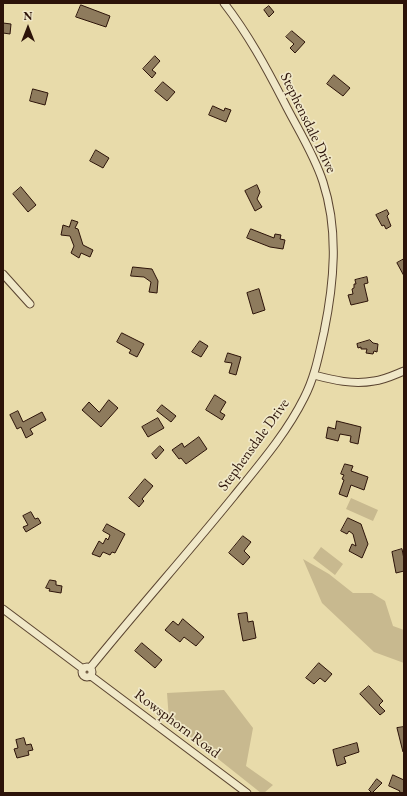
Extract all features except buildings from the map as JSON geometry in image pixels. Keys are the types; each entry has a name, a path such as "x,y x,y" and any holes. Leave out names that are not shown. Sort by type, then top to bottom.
{"street":[{"name":"Stephensdale Drive","path":"88,671 214,520 259,464 295,415 314,376 328,312 334,259 332,230 323,182 314,159 263,62 246,33 224,3"},
{"path":"3,274 30,304"},
{"path":"314,376 343,382 362,383 375,381 404,371"},
{"name":"Rowsphorn Road","path":"3,609 88,671 247,793"}],"shaded area":[{"path":"351,498 378,510 373,521 346,509"},
{"path":"321,547 343,564 335,575 313,558"},
{"path":"303,559 329,574 353,593 372,593 385,601 393,626 404,630 404,663 374,652 322,603"},
{"path":"224,690 253,728 246,766 273,785 264,793 261,793 169,720 167,693"}]}
